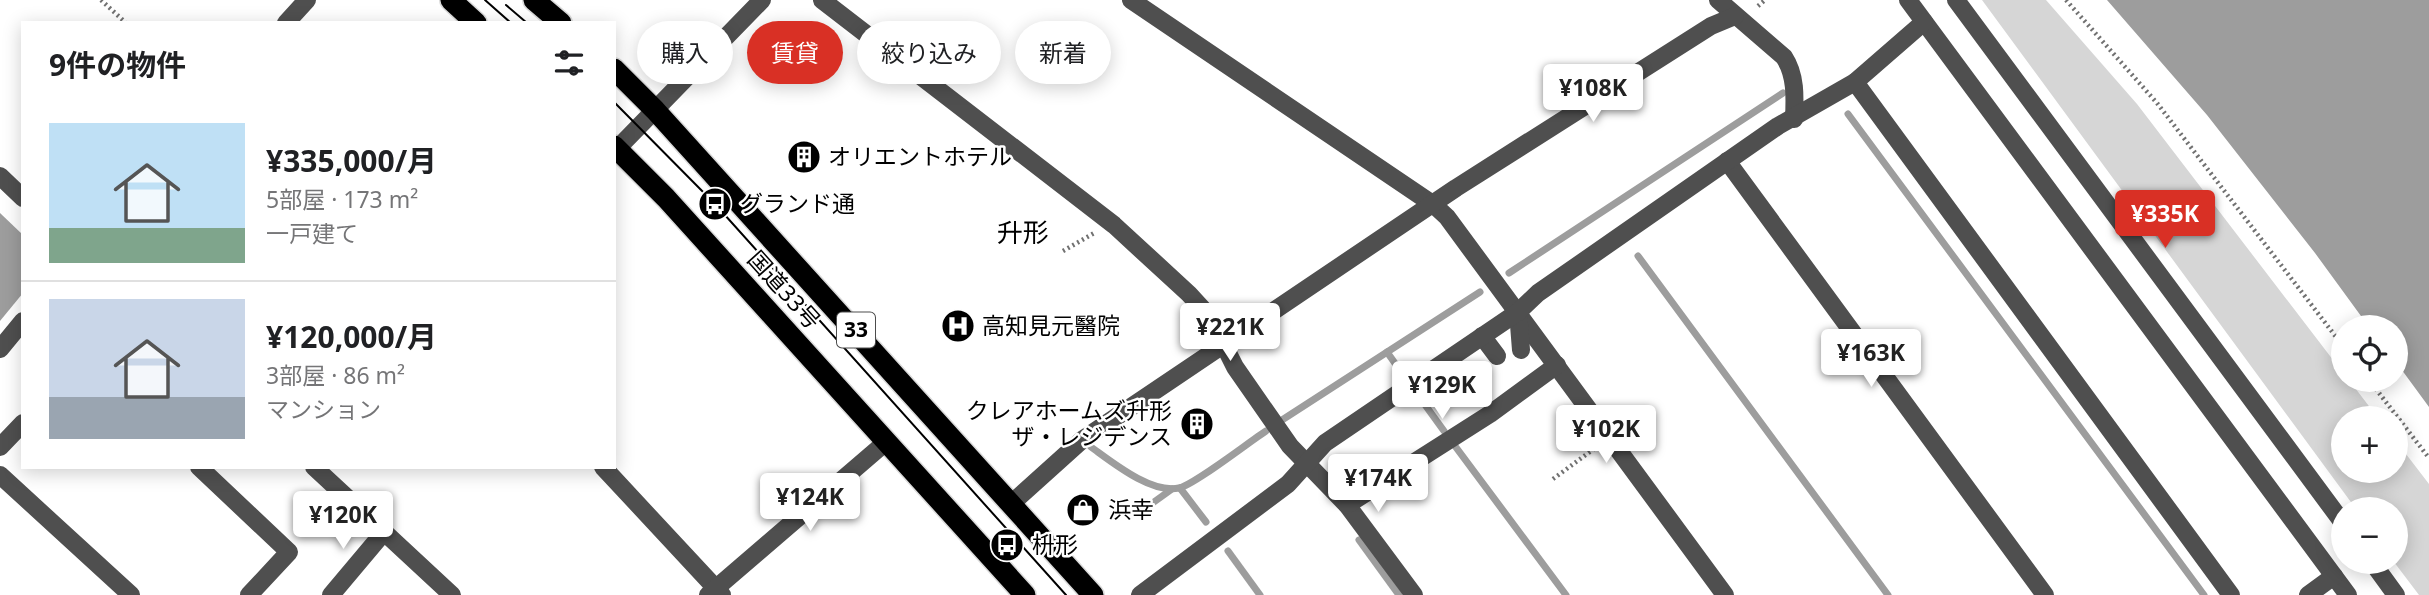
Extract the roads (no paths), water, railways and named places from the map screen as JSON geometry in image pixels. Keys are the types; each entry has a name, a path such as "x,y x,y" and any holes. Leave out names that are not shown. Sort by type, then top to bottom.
{"highway":[{"path":"451,0 474,21"},
{"path":"534,0 559,21"},
{"name":"国道33号","path":"616,71 655,110 1093,595"},
{"name":"国道33号","path":"616,150 666,198 1025,595"}],"street":[{"path":"288,21 307,0"},
{"path":"616,148 762,0"},
{"path":"822,0 1111,222 1189,294 1210,317 1235,367 1290,446 1348,505 1414,595"},
{"path":"1130,0 1447,216 1725,595"},
{"path":"1718,0 1789,64 1795,94 1794,119"},
{"path":"1908,0 2348,595"},
{"path":"1956,0 2331,507"},
{"path":"1012,503 1082,440 1223,344 1711,26 1735,16"},
{"path":"1140,595 1288,484 1325,443 1518,312 1538,293 1727,161 1778,127 1855,82 1924,22"},
{"path":"1855,82 2231,595"},
{"path":"1727,161 2045,595"},
{"path":"0,176 21,196"},
{"path":"1518,312 1521,350"},
{"path":"0,349 21,323"},
{"path":"1482,336 1497,356"},
{"path":"1348,505 1490,414 1557,365"},
{"path":"0,447 21,425"},
{"path":"605,469 715,593 886,442"},
{"path":"201,469 289,552 249,595"},
{"path":"316,469 452,595"},
{"path":"0,475 131,595"},
{"path":"331,595 384,533"},
{"path":"2381,574 2396,595"},
{"path":"2308,595 2334,576"}],"waterway":[{"path":"1509,273 1783,93"},
{"path":"1848,114 2204,595"},
{"path":"1638,256 1888,595"},
{"path":"1282,420 1480,292"},
{"path":"1387,352 1399,369"},
{"path":"1423,402 1444,431"},
{"path":"1091,447 1144,482 1168,489 1179,488 1209,472 1266,431"},
{"path":"1455,446 1566,595"},
{"path":"1180,488 1206,522"},
{"path":"1147,507 1172,489"},
{"path":"1359,540 1399,595"},
{"path":"1228,551 1260,595"}],"tram line":[{"path":"485,0 509,21"},
{"path":"506,5 525,21"},
{"path":"616,104 715,204 1066,595"}],"place":[{"name":"オリエントホテル","path":"804,157"},
{"name":"グランド通","path":"715,204"},
{"name":"高知見元醫院","path":"958,326"},
{"name":"クレアホームズ升形 ザ・レジデンス","path":"1197,424"},
{"name":"浜幸","path":"1083,510"},
{"name":"枡形","path":"1007,545"}],"district":[{"name":"升形","path":"1023,233"}]}
